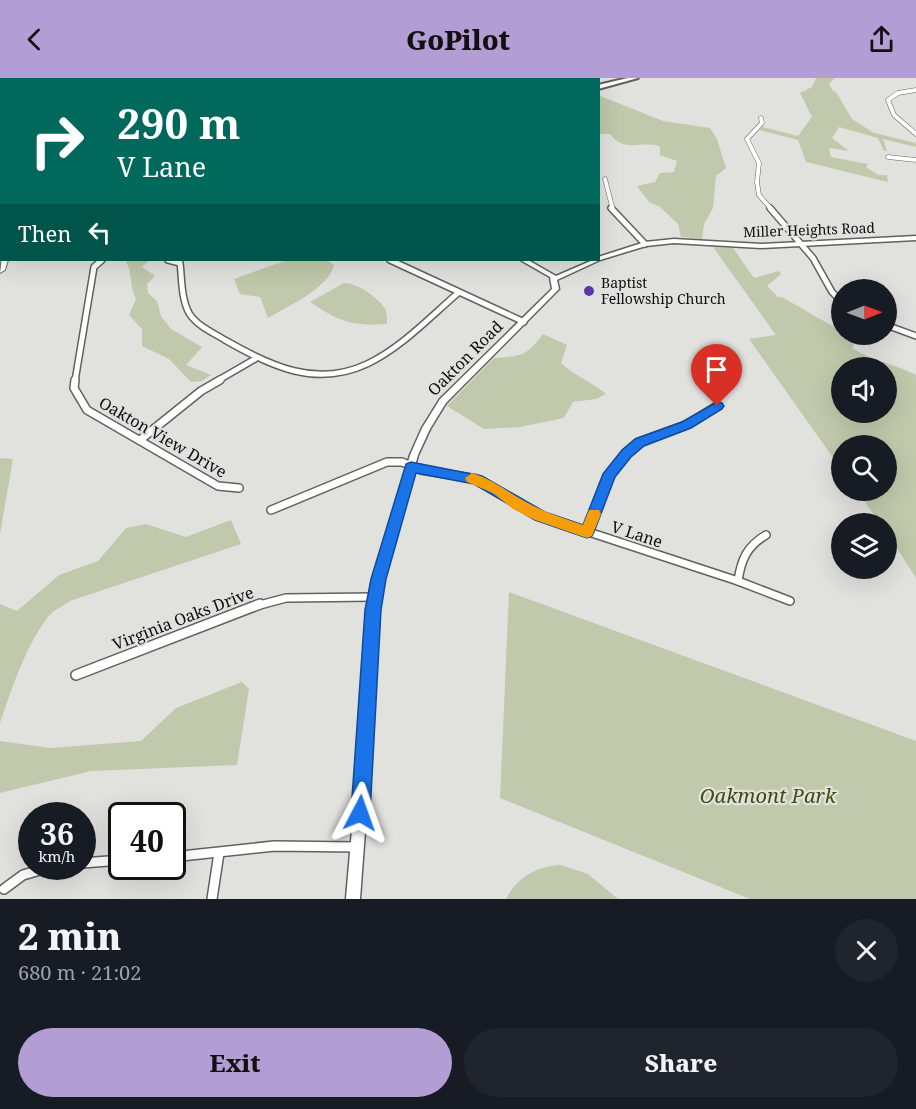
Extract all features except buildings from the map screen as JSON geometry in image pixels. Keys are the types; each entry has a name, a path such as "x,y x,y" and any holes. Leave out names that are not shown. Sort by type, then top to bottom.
{"main road":[{"path":"600,86 634,78"}],"street":[{"path":"916,90 893,95 887,104 894,115 916,133"},
{"path":"761,118 762,123 747,140 760,165 757,190 766,205 819,266 831,290"},
{"path":"888,157 916,160"},
{"path":"605,179 611,208 645,244"},
{"name":"Miller Heights Road","path":"600,258 645,244 674,241 748,246 916,238"},
{"name":"Oakton View Drive","path":"101,261 94,267 74,388 87,410 218,486 239,488"},
{"path":"172,261 180,263 185,303 193,318 255,359 283,371 297,374 330,374 355,369 379,357 458,293"},
{"path":"392,261 524,322"},
{"path":"526,261 555,279"},
{"name":"Miller Heights Road","path":"555,279 594,261"},
{"name":"Oakton Road","path":"352,899 375,597 411,467 426,428 443,401 555,292 555,279"},
{"path":"897,329 916,336"},
{"path":"140,440 201,391 255,359"},
{"path":"587,532 609,474 626,453 639,442 686,425 717,406"},
{"name":"V Lane","path":"271,510 387,462 402,462 411,467 477,479 540,516 738,581 790,601"},
{"path":"738,581 740,563 748,548 756,540 766,535"},
{"name":"Virginia Oaks Drive","path":"76,675 261,604 303,597 375,597"},
{"path":"186,856 274,846 357,848"},
{"path":"212,899 219,854"},
{"path":"4,889 18,879"}],"green space":[{"path":"816,78 835,78 829,84 852,119 874,133 916,143 916,147 883,139 887,151 884,151 878,138 839,127 832,138 849,151 829,148 831,157 868,164 866,167 878,175 887,175 888,182 806,162 798,140 759,130 763,127 798,136 812,117 800,93 812,87"},
{"path":"600,96 663,121 710,128 717,139 726,168 716,176 713,208 704,224 702,239 681,237 678,224 660,207 649,202 637,186 655,182 660,173 674,172 677,161 660,155 660,147 656,145 625,145 615,140 610,134 600,134"},
{"path":"713,247 733,248 754,278 779,271 781,274 767,286 778,297 782,297 831,325 831,345 854,345 852,348 871,357 831,357 831,423 897,423 897,367 916,375 916,578 897,549 897,513 873,513 864,501 897,501 897,435 831,435 831,455 749,339 776,335"},
{"path":"125,261 148,261 142,267 155,276 147,284 148,293 157,301 161,316 171,329 202,347 186,365 211,375 202,381 191,382 169,359 142,346 142,329 129,315 136,299"},
{"path":"284,261 328,261 334,265 331,273 316,289 268,318 260,297 240,294 234,279"},
{"path":"344,283 367,291 382,304 386,311 387,324 346,321 310,302"},
{"path":"543,334 567,345 561,363 606,394 596,399 573,402 564,418 520,427 484,429 447,406 494,358 522,354 532,347"},
{"path":"0,458 13,459 0,534"},
{"path":"231,520 241,544 70,601 52,613 39,630 26,655 0,723 0,604 17,611 59,575 98,561 126,528 146,524 186,537"},
{"name":"Oakmont Park","path":"509,592 916,741 916,899 750,899 500,798"},
{"path":"242,682 249,689 237,765 91,771 0,793 0,741 50,748 141,741 176,708"},
{"path":"561,865 588,874 618,899 506,899 516,885 529,874 536,870"}],"slow traffic":[{"path":"472,478 498,490 518,505 540,516 587,532 594,514"}],"place":[{"name":"Baptist Fellowship Church","path":"589,291"}],"route":[{"path":"360,813 373,610 379,579 411,467 477,479 540,516 587,532 609,474 626,453 639,442 686,425 717,406"}]}
